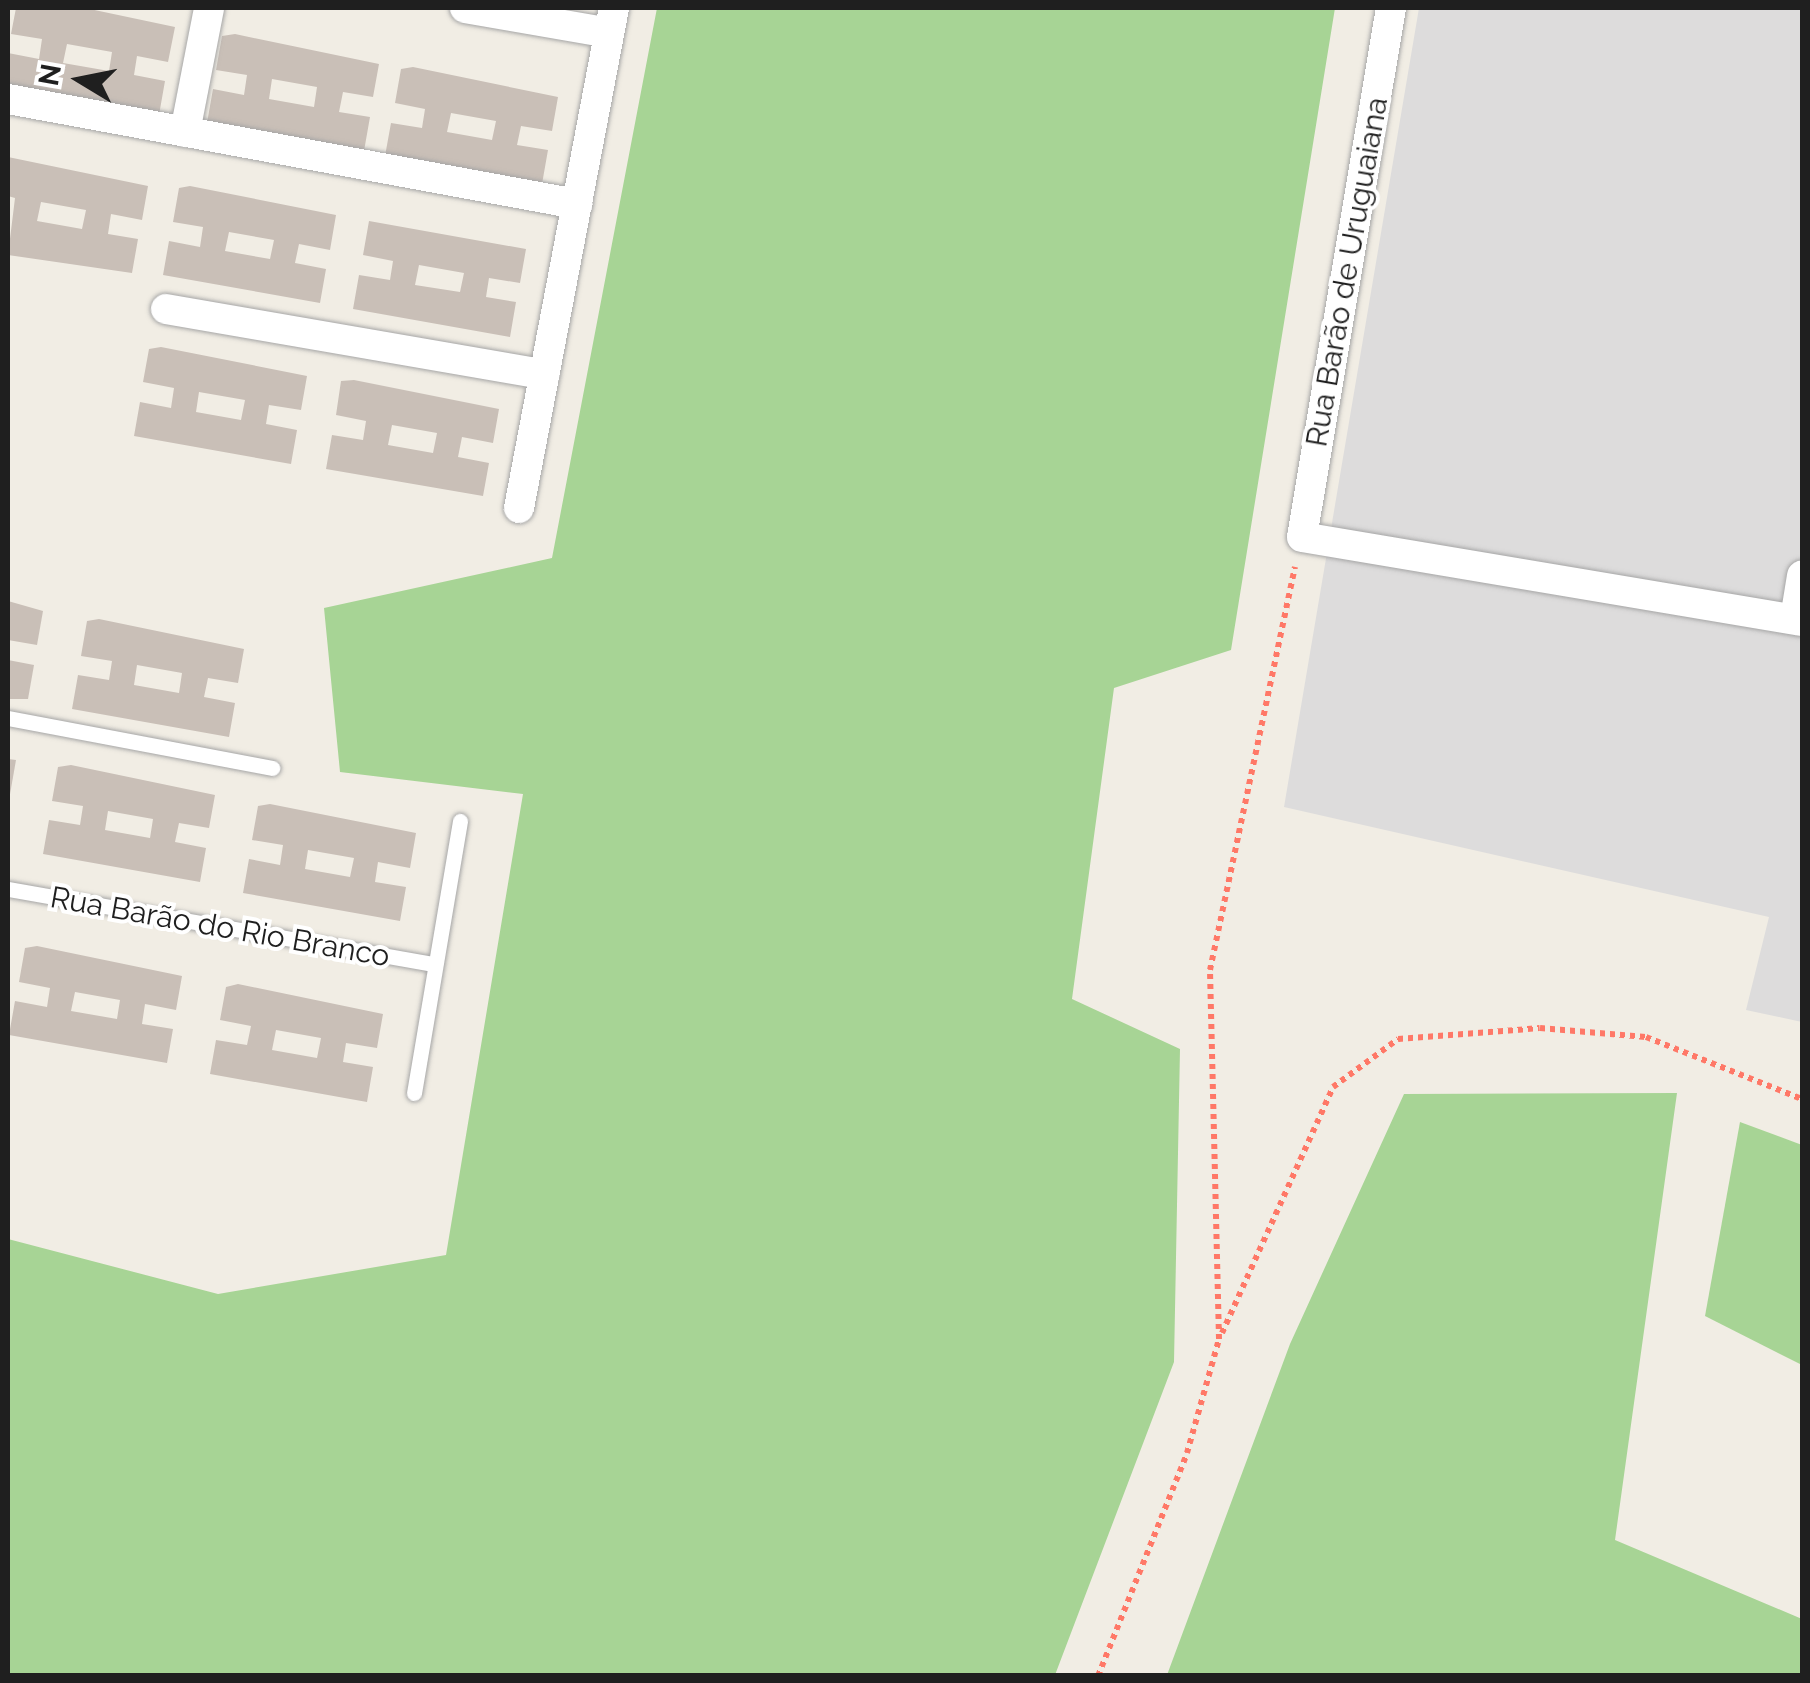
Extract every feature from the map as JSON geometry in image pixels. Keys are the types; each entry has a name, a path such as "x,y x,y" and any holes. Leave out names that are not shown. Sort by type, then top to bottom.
{"street":[{"path":"186,132 209,8"},
{"path":"465,8 612,20 519,508"},
{"name":"Rua Barão de Uruguaiana","path":"1302,536 1391,8"},
{"path":"8,100 577,204"},
{"path":"166,310 544,374"},
{"path":"1302,536 1799,620 1802,576"}],"lane":[{"path":"8,718 272,768"},
{"name":"Rua Barão do Rio Branco","path":"414,1093 460,821"},
{"name":"Rua Barão do Rio Branco","path":"8,889 433,964"}],"path":[{"path":"1219,1339 1210,970 1302,536"},
{"path":"1098,1676 1187,1453 1219,1339 1333,1087 1398,1039 1540,1028 1646,1037 1802,1099"}],"shaded area":[{"path":"1419,8 1802,8 1802,1022 1746,1010 1769,917 1284,807"}],"green space":[{"path":"657,8 1335,8 1231,650 1114,688 1072,999 1180,1049 1174,1362 1055,1675 8,1675 8,1239 218,1294 446,1255 523,794 340,772 324,608 552,558"},
{"path":"1677,1093 1615,1540 1802,1619 1802,1675 1167,1675 1290,1344 1404,1094"},
{"path":"1740,1122 1802,1145 1802,1365 1705,1316"}],"building":[{"path":"16,8 85,8 175,27 168,62 137,56 134,75 165,81 159,115 8,89 8,53 39,59 42,39 11,34","holes":["67,44 112,52 109,71 63,63"]},
{"path":"235,34 379,64 373,97 343,92 339,112 370,117 364,151 207,123 213,89 244,95 247,75 216,70 222,36","holes":["272,79 317,87 314,107 269,99"]},
{"path":"413,67 558,97 552,131 521,126 517,145 548,150 542,184 385,156 391,123 422,128 425,109 395,103 401,69","holes":["451,113 496,121 492,140 447,132"]},
{"path":"8,157 148,186 142,220 111,214 108,234 138,239 132,273 8,255 15,198 8,196","holes":["41,202 86,210 82,229 37,221"]},
{"path":"190,186 336,215 330,250 299,244 295,263 326,269 320,303 163,275 169,241 200,247 203,227 173,222 179,188","holes":["229,232 274,240 270,259 225,251"]},
{"path":"369,221 526,249 520,283 489,278 486,297 516,302 510,337 353,309 359,275 390,280 393,261 363,255","holes":["419,265 464,273 460,292 415,285"]},
{"path":"161,347 307,376 301,410 269,405 266,424 297,430 291,464 134,436 140,402 171,408 174,388 143,382 149,349","holes":["199,392 245,400 241,420 196,412"]},
{"path":"354,380 499,409 493,443 462,437 458,457 489,463 483,496 326,469 332,435 363,440 366,421 336,415 341,381","holes":["392,425 437,433 433,453 388,445"]},
{"path":"8,601 43,611 37,645 8,640"},
{"path":"99,619 244,649 238,683 208,678 204,697 235,703 229,737 72,709 78,675 109,680 112,661 81,656 87,621","holes":["137,665 182,673 179,693 134,685"]},
{"path":"8,660 34,665 28,699 8,699"},
{"path":"8,759 16,760 9,800 8,800"},
{"path":"71,765 215,795 209,828 179,823 175,842 206,848 200,882 43,854 49,820 80,825 83,806 52,801 58,767","holes":["108,811 153,819 150,838 105,830"]},
{"path":"270,804 416,833 410,868 378,862 375,882 406,887 400,921 243,893 249,859 280,865 283,845 252,840 258,806","holes":["308,850 354,858 350,877 305,869"]},
{"path":"37,946 182,976 176,1010 145,1004 142,1024 173,1029 167,1063 9,1035 15,1001 47,1007 50,988 19,982 25,948","holes":["75,992 120,1000 117,1019 71,1011"]},
{"path":"238,984 383,1014 377,1048 346,1043 343,1062 373,1067 367,1102 210,1074 216,1040 247,1045 251,1026 220,1020 226,987","holes":["276,1030 321,1038 317,1058 272,1050"]}]}
